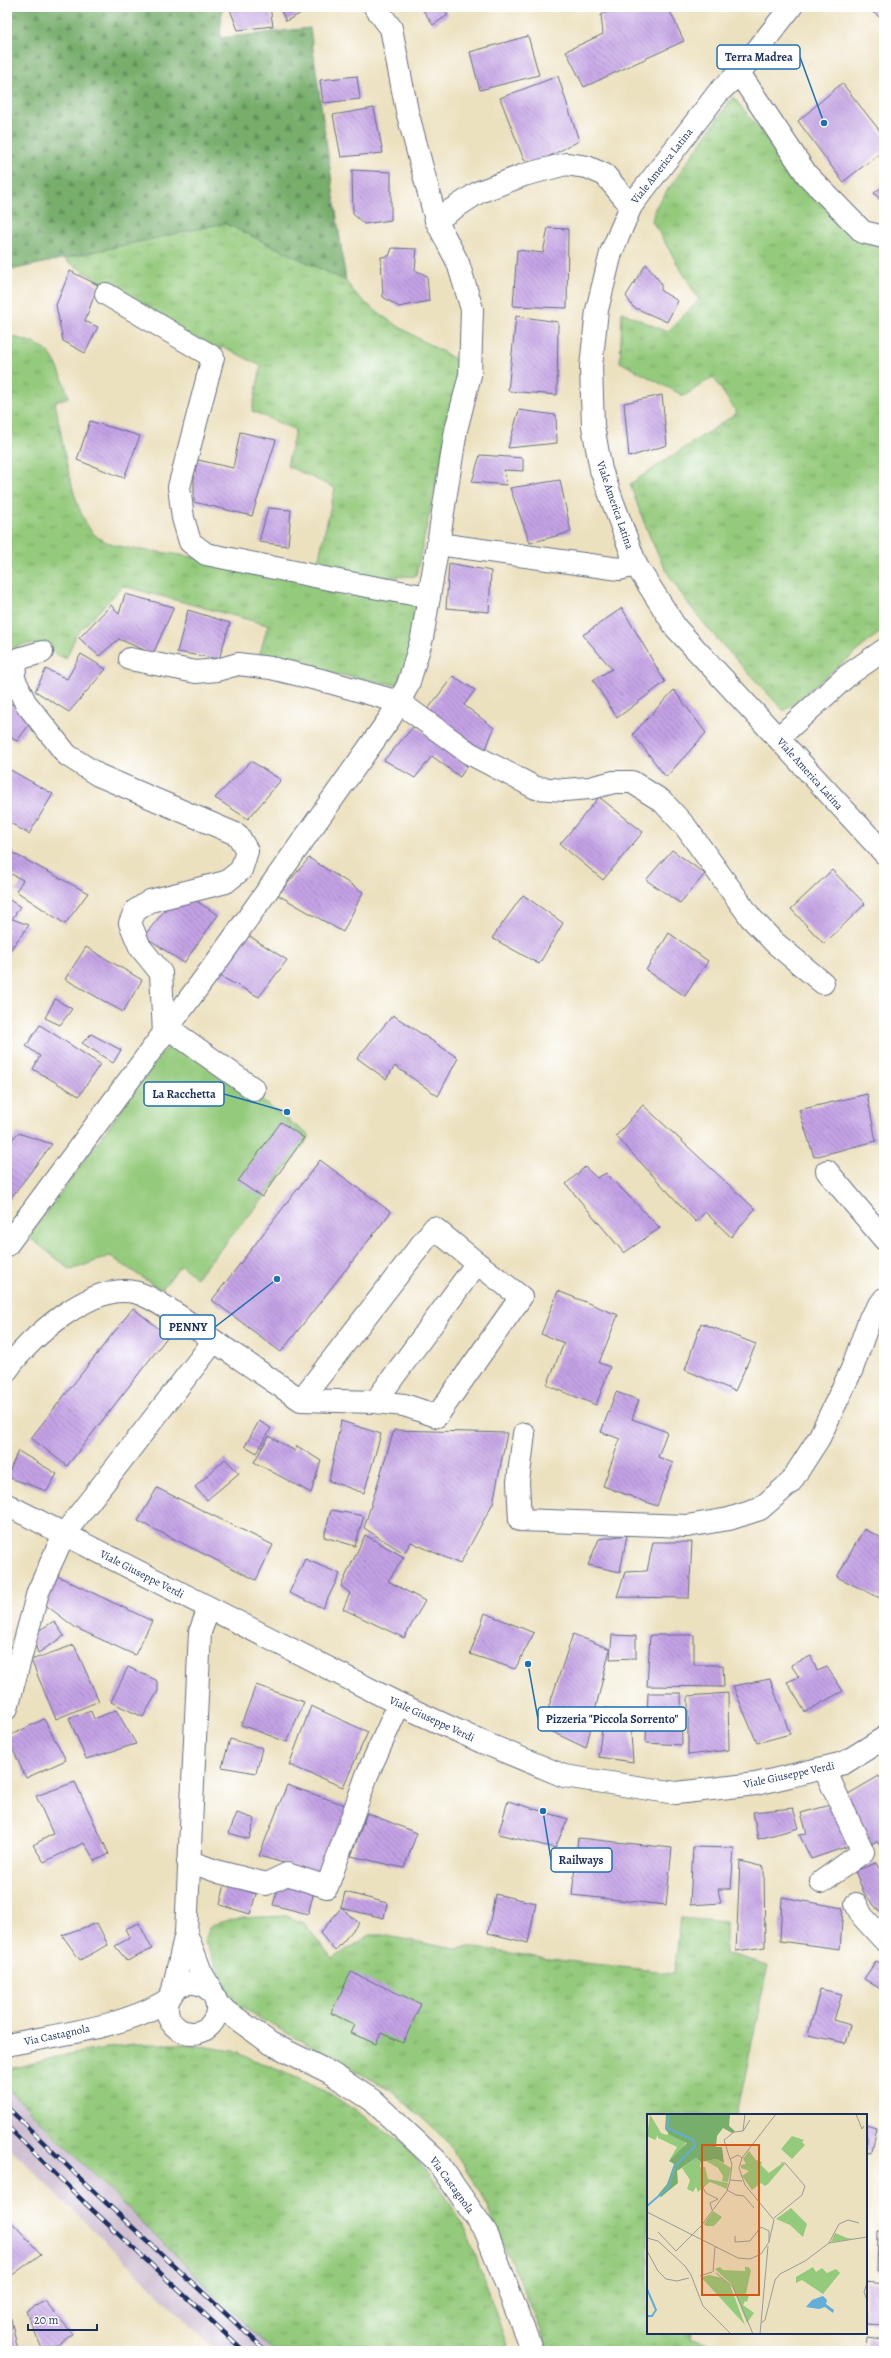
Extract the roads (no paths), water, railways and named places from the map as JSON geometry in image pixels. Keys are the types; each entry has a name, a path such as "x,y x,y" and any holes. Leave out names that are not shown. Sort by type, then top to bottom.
{"street":[{"path":"7,1245 166,1031 381,731 408,685 422,638 456,430 470,374 472,309 458,263 436,220 407,111 391,28 375,7"},
{"name":"Viale America Latina","path":"790,7 739,73 718,93 630,206 611,253 597,310 591,367 593,426 601,470 636,565 676,628 884,853"},
{"path":"739,73 807,175 863,232 884,237"},
{"path":"436,220 479,192 524,175 566,164 587,167 605,175 630,206"},
{"path":"106,294 213,357 179,487 183,518 190,542 206,554 339,581 429,597"},
{"path":"438,544 619,569 636,565"},
{"path":"778,738 848,675 884,650"},
{"path":"42,652 18,659 13,676 25,702 66,755 98,775 238,835 247,851 241,870 226,882 150,901 135,911 130,923 140,947 161,973 166,1031"},
{"path":"130,659 196,672 217,670 238,664 271,668 399,702 469,753 536,788 564,790 590,788 614,782 632,782 662,801 685,826 751,918 775,943 823,983"},
{"path":"166,1031 254,1089"},
{"path":"827,1171 884,1239"},
{"path":"7,1370 17,1355 68,1312 92,1299 118,1290 134,1292 147,1297 301,1400 374,1402 404,1405 437,1416 521,1297 476,1263 434,1228 301,1400"},
{"path":"374,1402 476,1263"},
{"path":"524,1434 518,1482 520,1520 686,1526 729,1519 760,1510 790,1484 819,1438 852,1369 870,1318 884,1298"},
{"path":"7,1708 38,1592 64,1534 214,1341"},
{"name":"Viale Giuseppe Verdi","path":"7,1505 399,1704 482,1742 564,1776 676,1793 756,1784 844,1763 884,1738"},
{"path":"178,2029 168,2015 170,1996 186,1933 188,1861 200,1632 209,1608"},
{"path":"188,1861 219,1872 266,1884 287,1874 327,1887 367,1775 399,1704"},
{"path":"821,1882 863,1852 824,1768"},
{"path":"856,1904 862,1916 884,1940"},
{"path":"186,1933 201,1972 215,1998 214,2021 202,2031"},
{"path":"107,2024 157,2007 181,1985 190,1982 205,1986 215,1998 270,2042"},
{"path":"107,2024 149,2023 190,2033 202,2031 241,2036 270,2042"},
{"name":"Via Castagnola","path":"7,2045 107,2024"},
{"name":"Via Castagnola","path":"270,2042 329,2072 372,2100 436,2160 486,2232 532,2351"}],"railway":[{"path":"7,2107 89,2187 266,2351"},
{"path":"7,2126 85,2203 244,2351"}],"place":[{"name":"Terra Madrea","path":"824,123"},
{"name":"La Racchetta","path":"287,1112"},
{"name":"PENNY","path":"277,1279"},
{"name":"Pizzeria \"Piccola Sorrento\"","path":"528,1664"},
{"name":"Railways","path":"543,1811"}]}
